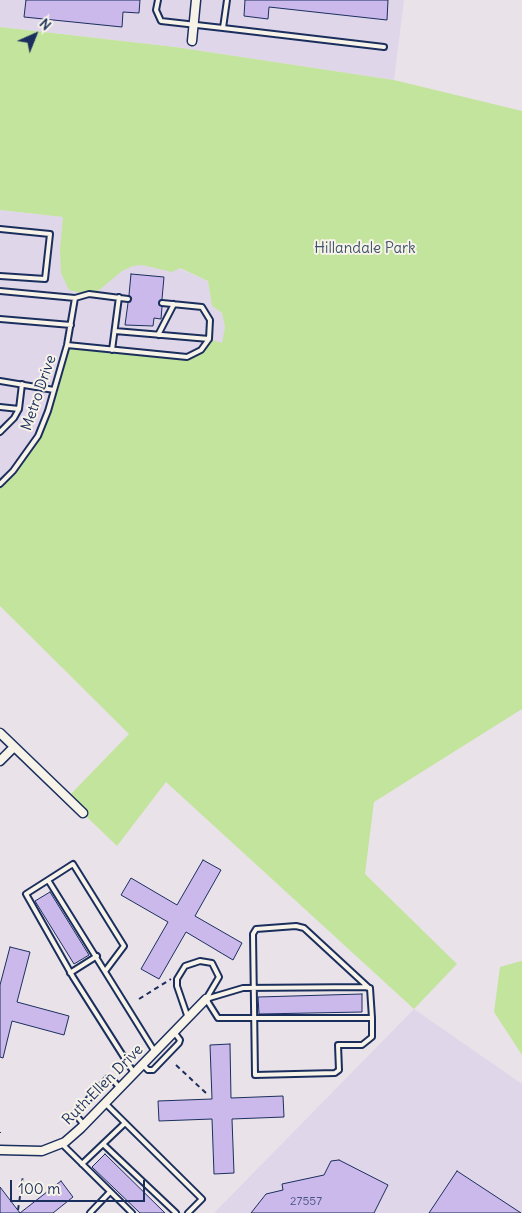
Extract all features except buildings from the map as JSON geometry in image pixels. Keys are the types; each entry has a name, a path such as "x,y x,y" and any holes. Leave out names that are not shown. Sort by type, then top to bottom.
{"street":[{"path":"192,41 196,0"},
{"path":"0,733 83,813"},
{"path":"0,761 14,747"},
{"name":"Ruth Ellen Drive","path":"0,1150 42,1151 61,1143 84,1125 206,1000"}],"lane":[{"path":"158,0 156,10 161,21 384,47"},
{"path":"223,28 227,0"},
{"path":"0,229 50,234 45,279 0,276"},
{"path":"0,291 74,298 89,294 128,298"},
{"path":"112,350 119,297"},
{"name":"Metro Drive","path":"0,484 13,471 38,436 68,345 74,298"},
{"path":"68,345 186,357 201,350 209,340 210,320 202,307 162,302"},
{"path":"158,335 174,304"},
{"path":"0,319 70,325"},
{"path":"115,331 209,340"},
{"path":"0,381 54,390"},
{"path":"0,432 14,418 19,409 22,384"},
{"path":"0,407 19,409"},
{"path":"106,970 124,946 73,864 26,894 70,973 134,1073"},
{"path":"48,880 106,970 155,1052"},
{"path":"296,926 304,928 370,988 372,1037 362,1045 338,1045 339,1070 334,1072 255,1075 254,934 256,929 296,926"},
{"path":"70,973 97,956"},
{"path":"188,1018 177,986 177,979 185,966 200,961 212,964 219,977 206,1000"},
{"path":"206,1000 228,991 254,988 370,988"},
{"path":"206,1000 218,1018 372,1018"},
{"path":"142,1065 148,1070 153,1070 179,1044 180,1040 174,1032"},
{"path":"84,1125 75,1114 108,1078 111,1078 120,1088"},
{"path":"105,1103 202,1199 188,1213"},
{"path":"82,1164 125,1122"},
{"path":"61,1143 132,1213"},
{"path":"103,1144 176,1213"},
{"path":"90,1213 110,1192"}],"path":[{"path":"139,999 172,978"},
{"path":"176,1066 207,1094"},
{"path":"18,1210 23,1176"}],"shaded area":[{"path":"0,0 404,0 394,80 175,47 0,27"},
{"path":"0,210 63,217 208,281 212,306 222,313 225,327 223,343 38,436 13,471 0,484"},
{"path":"414,1009 522,1084 522,1213 214,1213"}],"green space":[{"name":"Hillandale Park","path":"0,27 175,47 394,80 522,111 522,709 374,802 365,874 457,964 414,1009 166,782 117,846 67,798 129,734 0,606 0,484 13,471 38,436 67,345 186,357 201,350 209,339 222,343 225,327 222,313 212,306 208,281 180,268 172,272 142,265 133,266 122,271 98,291 81,293 69,290 61,273 60,250 63,217 0,210"},
{"path":"522,961 522,1055 494,1012 500,967"}]}
